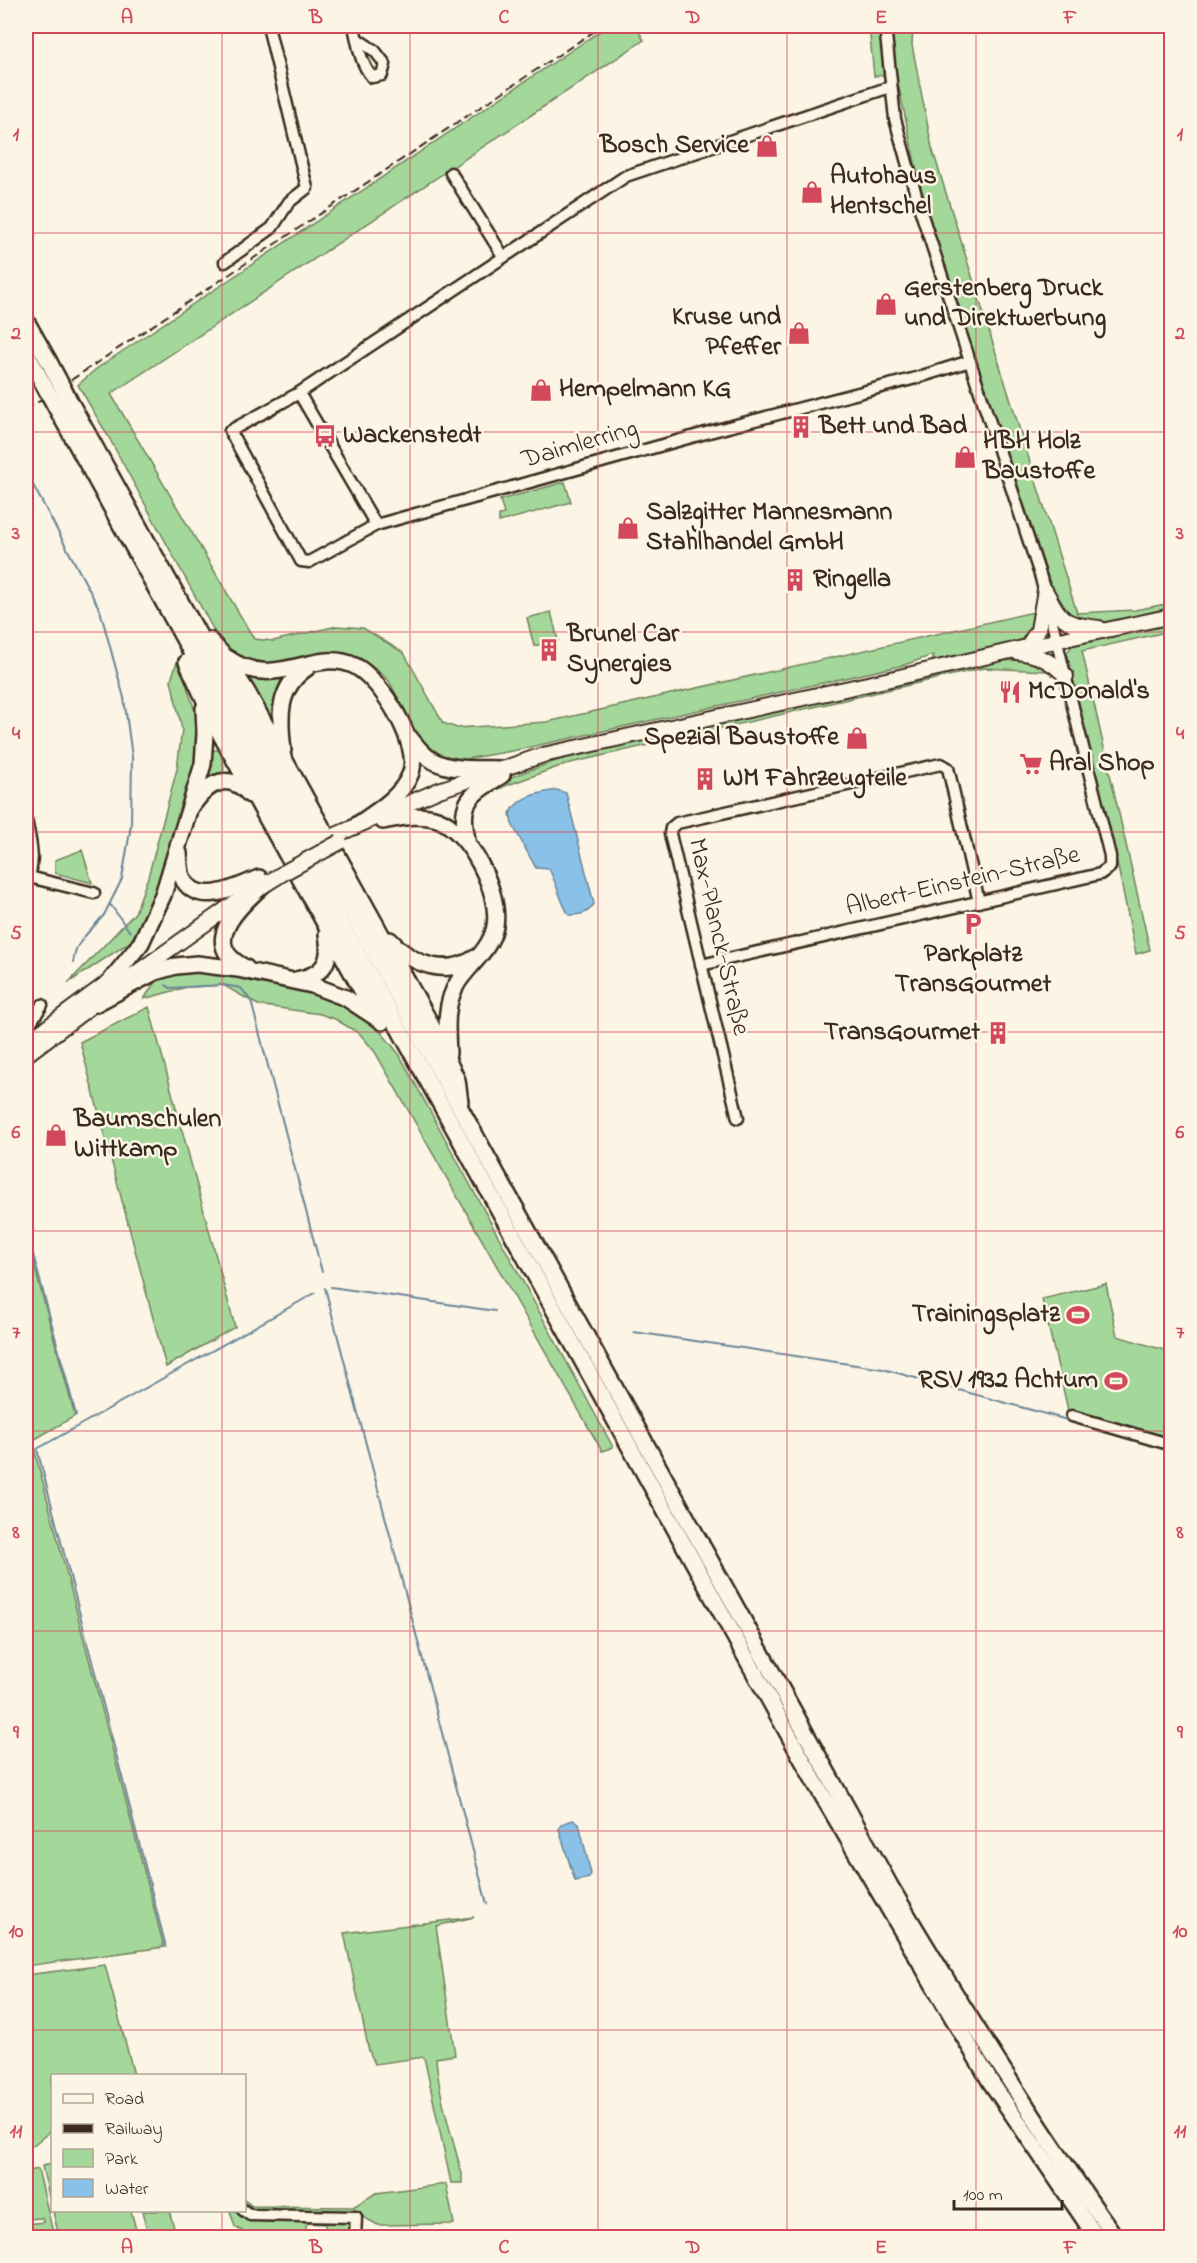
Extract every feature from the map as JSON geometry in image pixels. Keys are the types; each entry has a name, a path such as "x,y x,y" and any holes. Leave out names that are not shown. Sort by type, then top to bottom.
{"highway":[{"path":"26,321 41,364 187,628 461,1111 890,1886 952,1992 1020,2098 1116,2238"},
{"path":"26,352 41,364"},
{"path":"187,628 225,657 243,667 266,672 283,671 330,661 342,662 363,671 381,690 407,735 429,758 439,764 452,767 501,772"},
{"path":"187,628 185,657 203,699 262,810 382,1022 417,1060"},
{"path":"187,628 588,1375 874,1886 990,2081 1096,2238"},
{"path":"225,657 247,692 374,921 448,1060 457,1080 461,1111"},
{"path":"284,759 280,717 285,691 295,677 314,663"},
{"path":"111,980 141,943 163,895 204,753 203,699"},
{"path":"357,825 392,798 411,774 413,758 407,735"},
{"path":"448,1060 447,1026 452,995 458,982 493,935 496,913 491,889 468,845 463,822 464,812 468,801 477,790 501,772"},
{"path":"189,810 206,789 221,781 233,782 243,787 262,810"},
{"path":"383,821 420,816 436,819 448,824 468,845"},
{"path":"179,844 181,873 184,881 200,892 215,893 262,881"},
{"path":"255,972 239,965 232,958 227,950 225,930 234,912 262,881"},
{"path":"374,921 404,954 430,966 440,968 458,966 474,959 482,952"},
{"path":"293,981 309,978 324,966 329,947 325,923"},
{"path":"95,1004 155,972 176,966 218,965 322,988 346,998 382,1022"}],"main road":[{"path":"1045,590 1062,618 1079,626 1110,630"},
{"path":"1027,646 1038,630 1045,590"},
{"path":"26,1043 184,927 357,825 439,790 594,744 1027,646 1172,616"},
{"path":"1008,651 1044,658 1053,663 1066,676"},
{"path":"338,838 501,772"},
{"path":"26,1055 262,881"}],"street":[{"path":"225,262 272,228 289,202 307,188 268,26"},
{"path":"354,26 357,39"},
{"name":"Albert-Einstein-Straße","path":"702,964 1100,874 1110,867 1110,856 1045,590 919,206 895,119 885,26"},
{"name":"Daimlerring","path":"890,87 626,176 299,393 230,431 301,561 309,562 376,525 724,428 916,378 969,361"},
{"path":"451,173 503,256"},
{"path":"299,393 376,525"},
{"name":"Max-Planck-Straße","path":"738,1118 670,834 671,828 677,823 941,764 948,768 979,902"},
{"path":"26,820 32,857 27,880 94,893"},
{"path":"26,1026 42,1005"},
{"path":"1072,1416 1172,1445"},
{"path":"245,2212 250,2215 356,2217 355,2238"}],"green space":[{"path":"608,26 648,26 639,32 644,40 111,394 254,639 273,641 337,626 363,628 404,653 443,723 457,728 547,722 1038,611 1030,632 1020,641 932,663 933,655 904,665 512,751 465,759 439,755 418,736 389,681 374,667 355,657 324,654 262,667 225,651 78,385 96,369"},
{"path":"869,26 913,26 912,45 932,148 1077,613 1135,610 1171,603 1171,631 1082,651 1150,950 1136,954 1118,867 1066,655 1072,645 1084,640 1059,610 924,205 896,74 874,76"},
{"path":"565,482 571,502 499,522 499,515 504,514 500,500"},
{"path":"551,612 558,640 534,646 527,618"},
{"path":"178,659 197,717 196,760 149,912 130,942 68,983 135,913 148,877 177,769 182,729 171,680"},
{"path":"1039,659 1047,671 983,668 566,764 505,786 479,799 495,783 608,745 982,662"},
{"path":"238,668 266,678 280,679 281,687 270,723"},
{"path":"211,750 220,750 224,767 223,773 207,776 207,763"},
{"path":"82,850 92,883 55,873 55,860"},
{"path":"198,968 265,980 314,992 356,1011 383,1034 399,1054 613,1447 602,1451 375,1052 360,1034 335,1019 320,1014 258,1005 223,985 187,987 144,999 160,974"},
{"path":"149,1007 235,1327 166,1367 80,1042"},
{"path":"26,1235 75,1416 30,1442 26,1426"},
{"name":"RSV 1932 Achtum","path":"1106,1284 1117,1336 1171,1352 1171,1442 1068,1410 1042,1299"},
{"path":"35,1452 164,1947 26,1966 26,1457"},
{"path":"474,1917 436,1926 455,2055 436,2058 443,2102 462,2174 462,2183 451,2183 424,2057 375,2064 369,2051 344,1933"},
{"path":"105,1965 134,2074 51,2074 51,2131 26,2151 26,1975"},
{"path":"51,2164 51,2205 42,2166"},
{"path":"38,2169 54,2237 26,2237 26,2224 44,2222 42,2218 26,2219 26,2172"},
{"path":"446,2184 454,2224 378,2225 361,2216 351,2224 352,2237 326,2237 325,2224 308,2223 306,2235 310,2237 244,2237 242,2231 235,2227 230,2212 246,2212 246,2201 252,2206 353,2207 376,2193"},
{"path":"53,2212 131,2212 138,2237 59,2237"},
{"path":"142,2212 169,2212 177,2237 149,2237"}],"water":[{"path":"557,790 566,793 594,904 589,910 580,914 569,915 549,869 536,868 512,824 510,813 519,802 530,796"},
{"path":"573,1820 579,1823 591,1874 589,1878 575,1881 559,1829 561,1824"}],"waterway":[{"path":"26,472 100,610 124,698 132,757 131,825 122,879 104,915 76,949 73,962"},
{"path":"110,904 130,932"},
{"path":"166,985 170,988 223,985 241,988 251,1001 322,1272"},
{"path":"26,1228 76,1415"},
{"path":"331,1287 495,1311"},
{"path":"325,1288 487,1904"},
{"path":"166,1947 37,1449 315,1293"},
{"path":"634,1332 883,1369 1071,1421"}],"railway":[{"path":"26,410 602,26"}],"place":[{"name":"Bosch Service","path":"767,146"},
{"name":"Autohaus Hentschel","path":"812,192"},
{"name":"Gerstenberg Druck und Direktwerbung","path":"886,304"},
{"name":"Kruse und Pfeffer","path":"799,333"},
{"name":"Hempelmann KG","path":"541,390"},
{"name":"Bett und Bad","path":"801,427"},
{"name":"Wackenstedt","path":"325,436"},
{"name":"HBH Holz Baustoffe","path":"965,457"},
{"name":"Salzgitter Mannesmann Stahlhandel GmbH","path":"628,528"},
{"name":"Ringella","path":"795,580"},
{"name":"Brunel Car Synergies","path":"549,650"},
{"name":"McDonald's","path":"1010,692"},
{"name":"Spezial Baustoffe","path":"857,738"},
{"name":"Aral Shop","path":"1031,764"},
{"name":"WM Fahrzeugteile","path":"705,779"},
{"name":"Parkplatz TransGourmet","path":"973,924"},
{"name":"TransGourmet","path":"998,1033"},
{"name":"Baumschulen Wittkamp","path":"56,1135"},
{"name":"Trainingsplatz","path":"1078,1315"},
{"name":"RSV 1932 Achtum","path":"1116,1381"}]}
